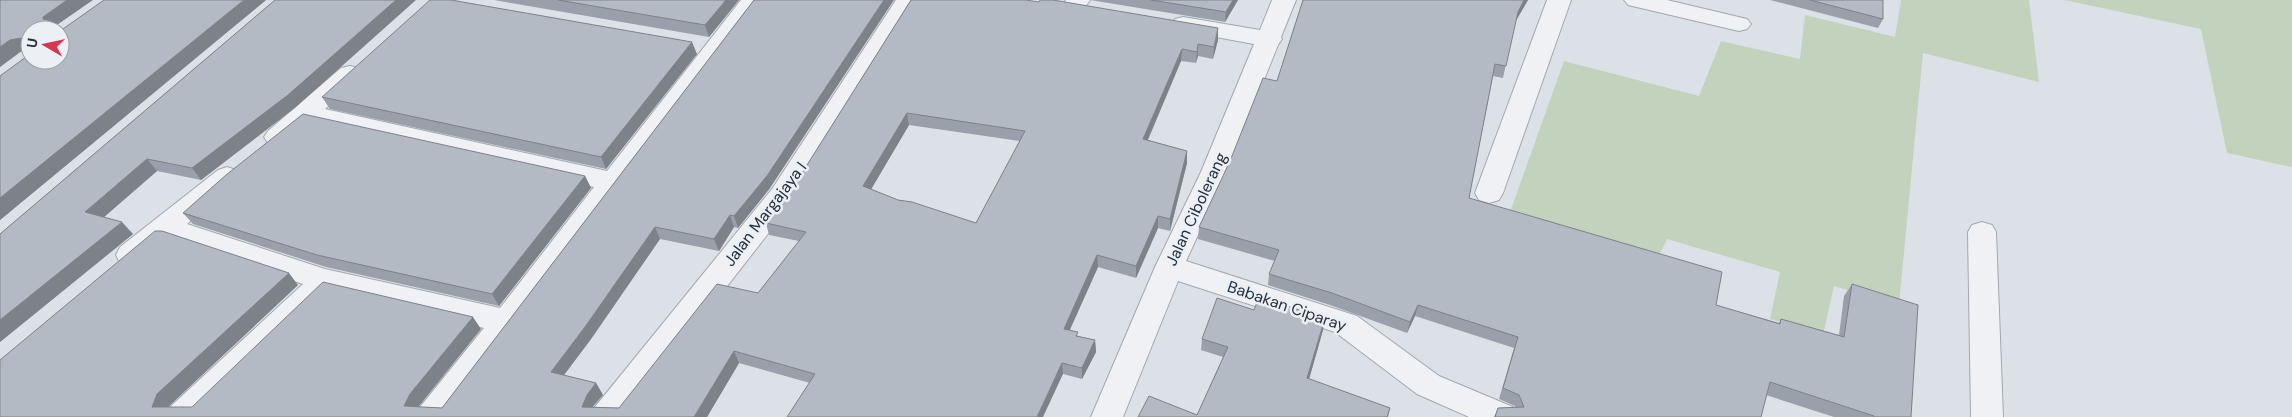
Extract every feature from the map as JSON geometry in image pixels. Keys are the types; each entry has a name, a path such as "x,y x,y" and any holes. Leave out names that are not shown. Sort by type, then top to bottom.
{"street":[{"path":"431,417 614,182 706,46 753,0"},
{"name":"Jalan Margajaya I","path":"606,417 782,196 908,0"},
{"name":"Jalan Cibolerang","path":"1107,417 1169,267 1214,172 1270,39 1284,0"},
{"path":"1489,193 1559,0"},
{"path":"1636,0 1739,24"},
{"path":"1163,20 1270,39"},
{"path":"112,270 163,227 306,114 370,57"},
{"path":"306,114 614,182"},
{"path":"163,227 325,280 507,321"},
{"path":"1982,232 1987,417"},
{"name":"Babakan Ciparay","path":"1169,267 1346,324 1428,385 1502,417"},
{"path":"181,417 325,280"}],"green space":[{"path":"1901,0 2029,0 2039,82 1923,53 1899,305 1834,286 1823,335 1770,319 1780,272 1667,239 1658,258 1509,215 1564,61 1699,96 1721,41 1800,59 1805,15 1895,37"},
{"path":"2064,0 2292,0 2292,167 2227,153 2201,29"}],"building":[{"path":"0,0 67,0 43,17 43,19 48,20 20,20 20,38 10,40 0,47"},
{"path":"104,0 244,0 0,198 0,76 20,61 20,70 70,70 70,24"},
{"path":"275,0 396,0 288,95 192,168 147,159 85,212 122,222 0,320 0,234"},
{"path":"430,0 451,0 692,42 601,157 322,97"},
{"path":"558,0 726,0 705,25"},
{"path":"754,0 884,0 767,176 734,216 730,215 714,239 655,227 551,372 596,383 587,395 582,407 619,408 717,284 758,293 806,232 766,223 790,192 911,0 1026,0 1039,2 1040,0 1053,0 1218,28 1214,47 1198,44 1197,52 1182,49 1143,139 1187,151 1170,219 1158,216 1136,266 1097,255 1064,329 1078,332 1076,336 1095,340 1082,368 1062,363 1037,417 787,417 815,374 734,351 694,417 0,417 0,360 155,231 162,231 289,273 157,394 152,407 192,407 323,282 473,317 410,394 404,406 442,408","holes":["907,113 1025,131 976,223 912,202 898,200 863,186"]},
{"path":"1151,0 1233,0 1226,12"},
{"path":"1303,0 1524,0 1518,12 1506,66 1495,64 1469,198 1722,272 1716,305 1780,324 1781,319 1844,337 1852,284 1918,305 1911,417 1874,417 1770,382 1761,417 1495,417 1498,408 1524,407 1519,395 1503,388 1518,337 1418,305 1410,322 1332,293 1269,274 1279,250 1199,227 1230,161 1263,78 1277,81"},
{"path":"1810,0 1883,0 1883,19"},
{"path":"303,114 585,176 492,294 317,255 183,213 226,175"},
{"path":"1259,297 1325,318 1307,378 1390,408 1387,417 1138,417 1149,396 1197,415 1228,347 1202,339 1217,298 1254,310"}]}
